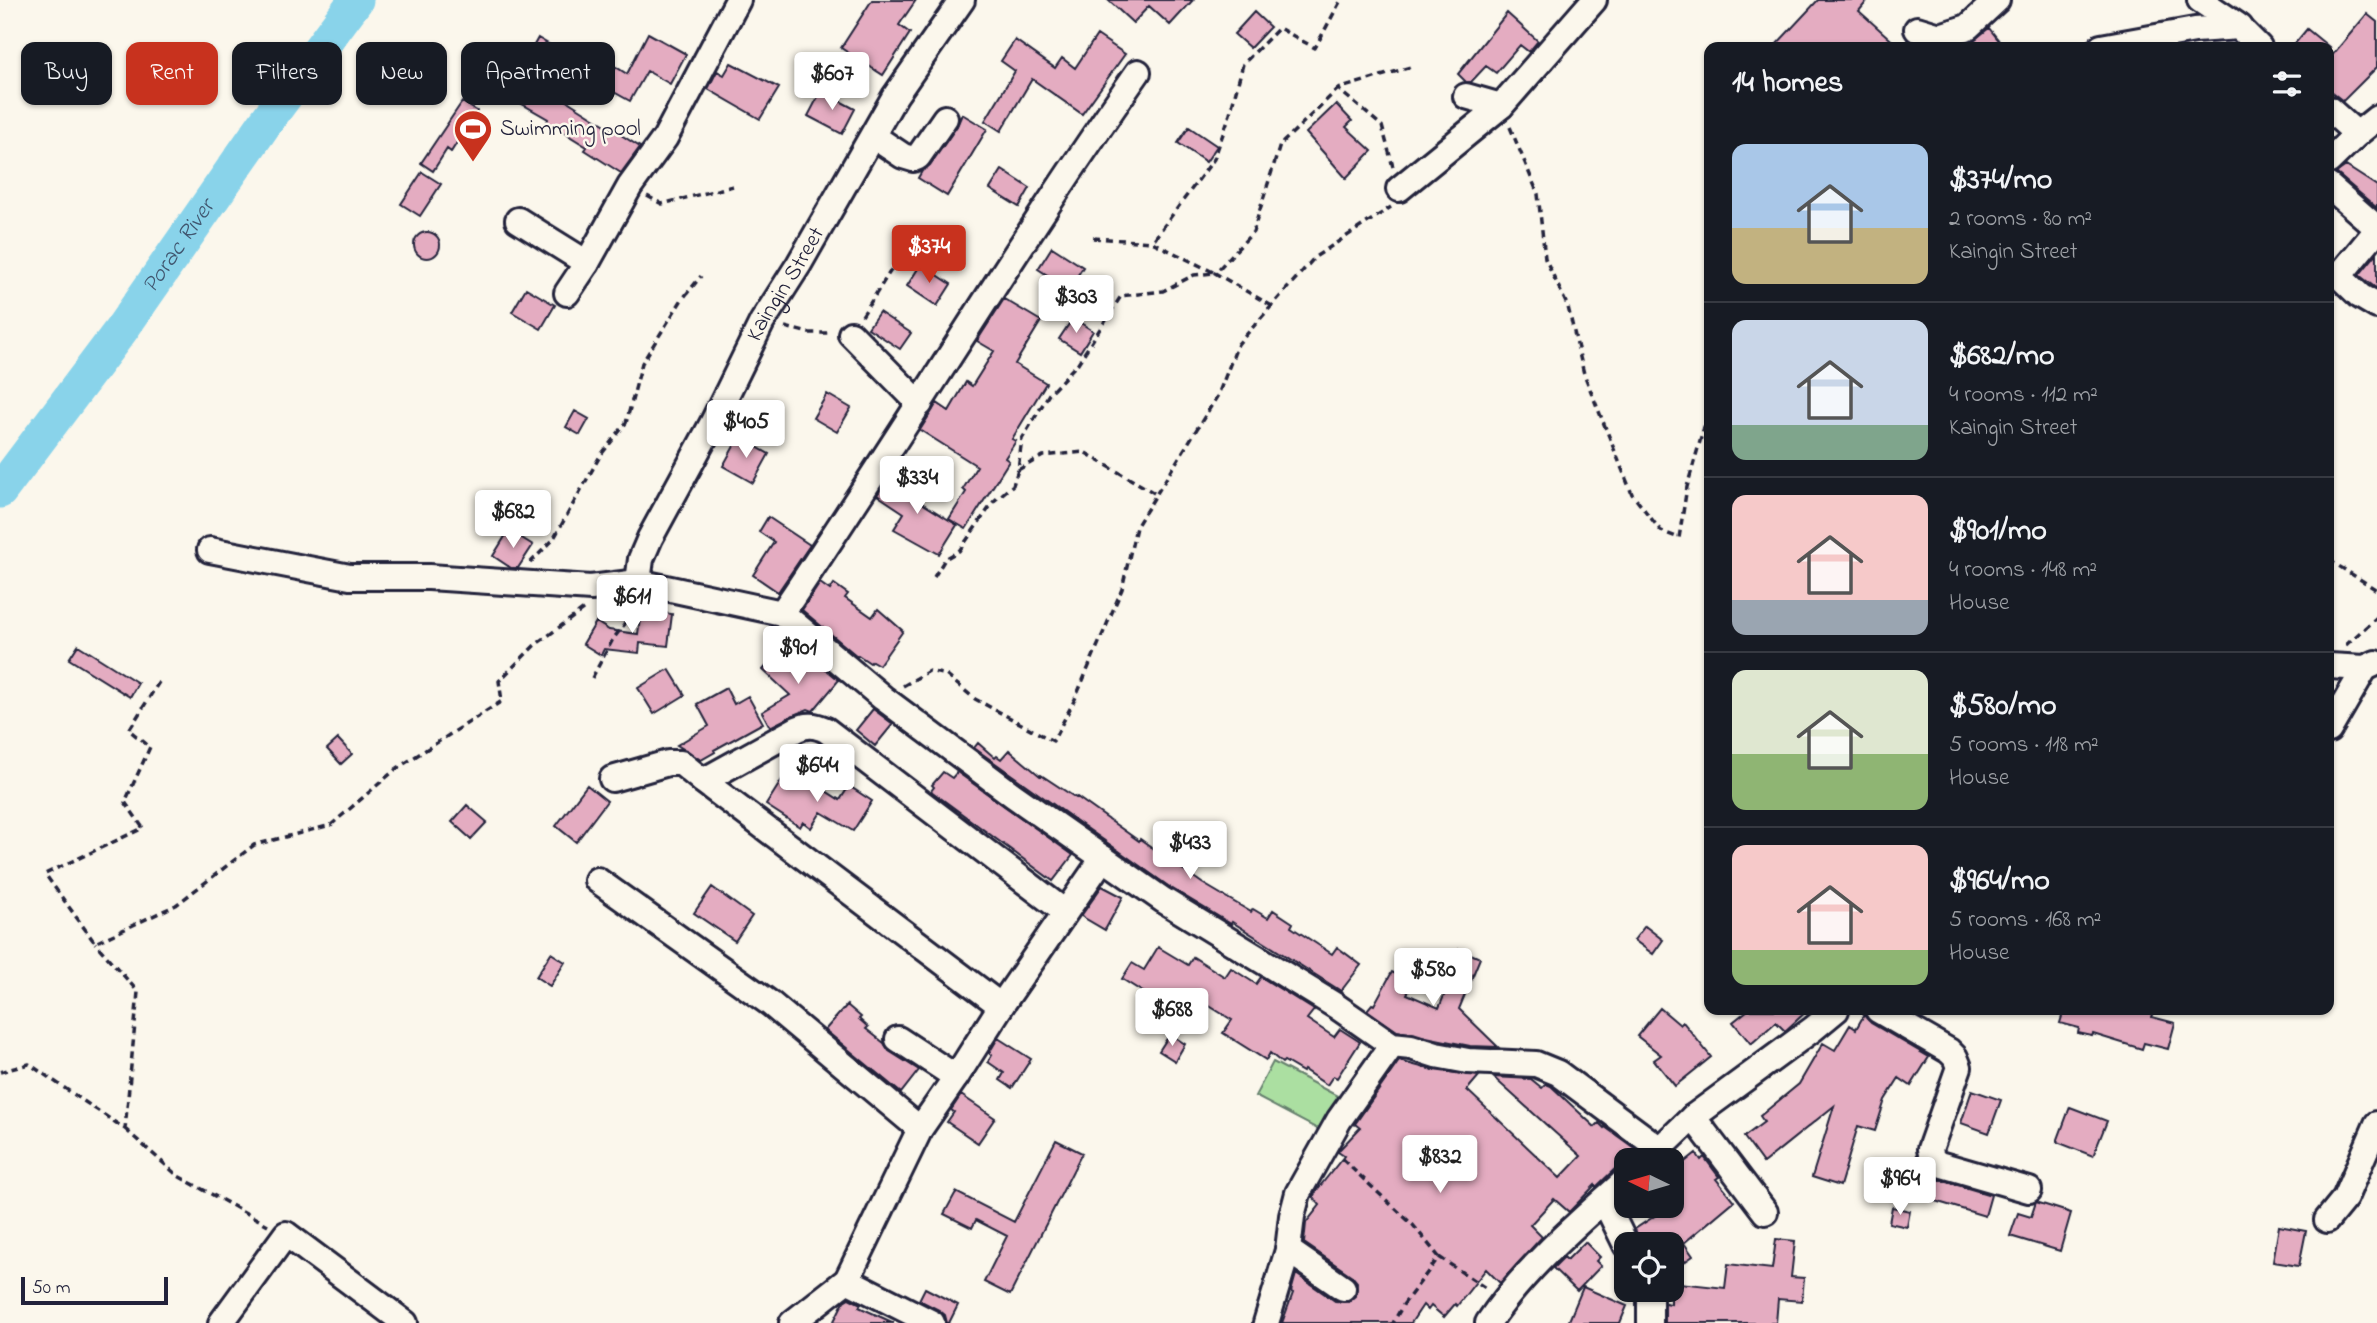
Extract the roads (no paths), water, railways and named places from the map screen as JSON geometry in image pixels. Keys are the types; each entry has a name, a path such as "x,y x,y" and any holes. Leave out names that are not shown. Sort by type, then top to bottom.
{"street":[{"path":"567,293 630,186 665,138 738,0"},
{"name":"Kaingin Street","path":"638,582 641,559 650,538 712,424 762,322 799,264 895,96 962,0"},
{"path":"1399,189 1501,106 1594,0"},
{"path":"1917,29 1940,36 1968,27 1997,0"},
{"path":"2200,0 2248,41"},
{"path":"2129,42 2195,30 2248,41"},
{"path":"782,613 1070,170 1138,72"},
{"path":"1466,96 1501,106"},
{"path":"2334,113 2357,134"},
{"path":"873,136 903,156 913,159 918,157 945,118"},
{"path":"2334,156 2377,118"},
{"path":"2334,190 2377,229 2339,276 2360,296 2377,306"},
{"path":"518,220 587,263"},
{"path":"851,334 920,404"},
{"path":"210,550 350,577 429,577 591,588 638,582 782,613 883,698 1103,859 1163,900 1336,1006 1392,1045 1468,1061 1536,1064 1558,1073 1646,1148"},
{"path":"2334,666 2371,665"},
{"path":"2334,722 2371,665"},
{"path":"703,781 797,729 806,725 817,726 826,730 1065,912"},
{"path":"612,779 668,763 681,763 1001,1006"},
{"path":"792,1323 847,1280 920,1129 1103,859"},
{"path":"597,880 771,1004 920,1129"},
{"path":"1661,1148 1693,1117 1830,1015"},
{"path":"1887,1015 1949,1051 1959,1067 1930,1149 1932,1159 1938,1164 2029,1190"},
{"path":"898,1039 956,1077"},
{"path":"1266,1323 1288,1250 1298,1193 1326,1143 1392,1045"},
{"path":"1693,1117 1766,1212"},
{"path":"2327,1220 2346,1198 2377,1124"},
{"path":"1488,1323 1503,1300 1540,1259 1614,1191"},
{"path":"1604,1200 1620,1232"},
{"path":"221,1323 286,1234 405,1323"},
{"path":"1288,1250 1343,1288"},
{"path":"847,1280 932,1323"},
{"path":"1650,1302 1650,1323"}],"waterway":[{"name":"Porac River","path":"0,491 121,330 265,123 356,0"}],"place":[{"name":"Swimming pool","path":"473,163"}]}
